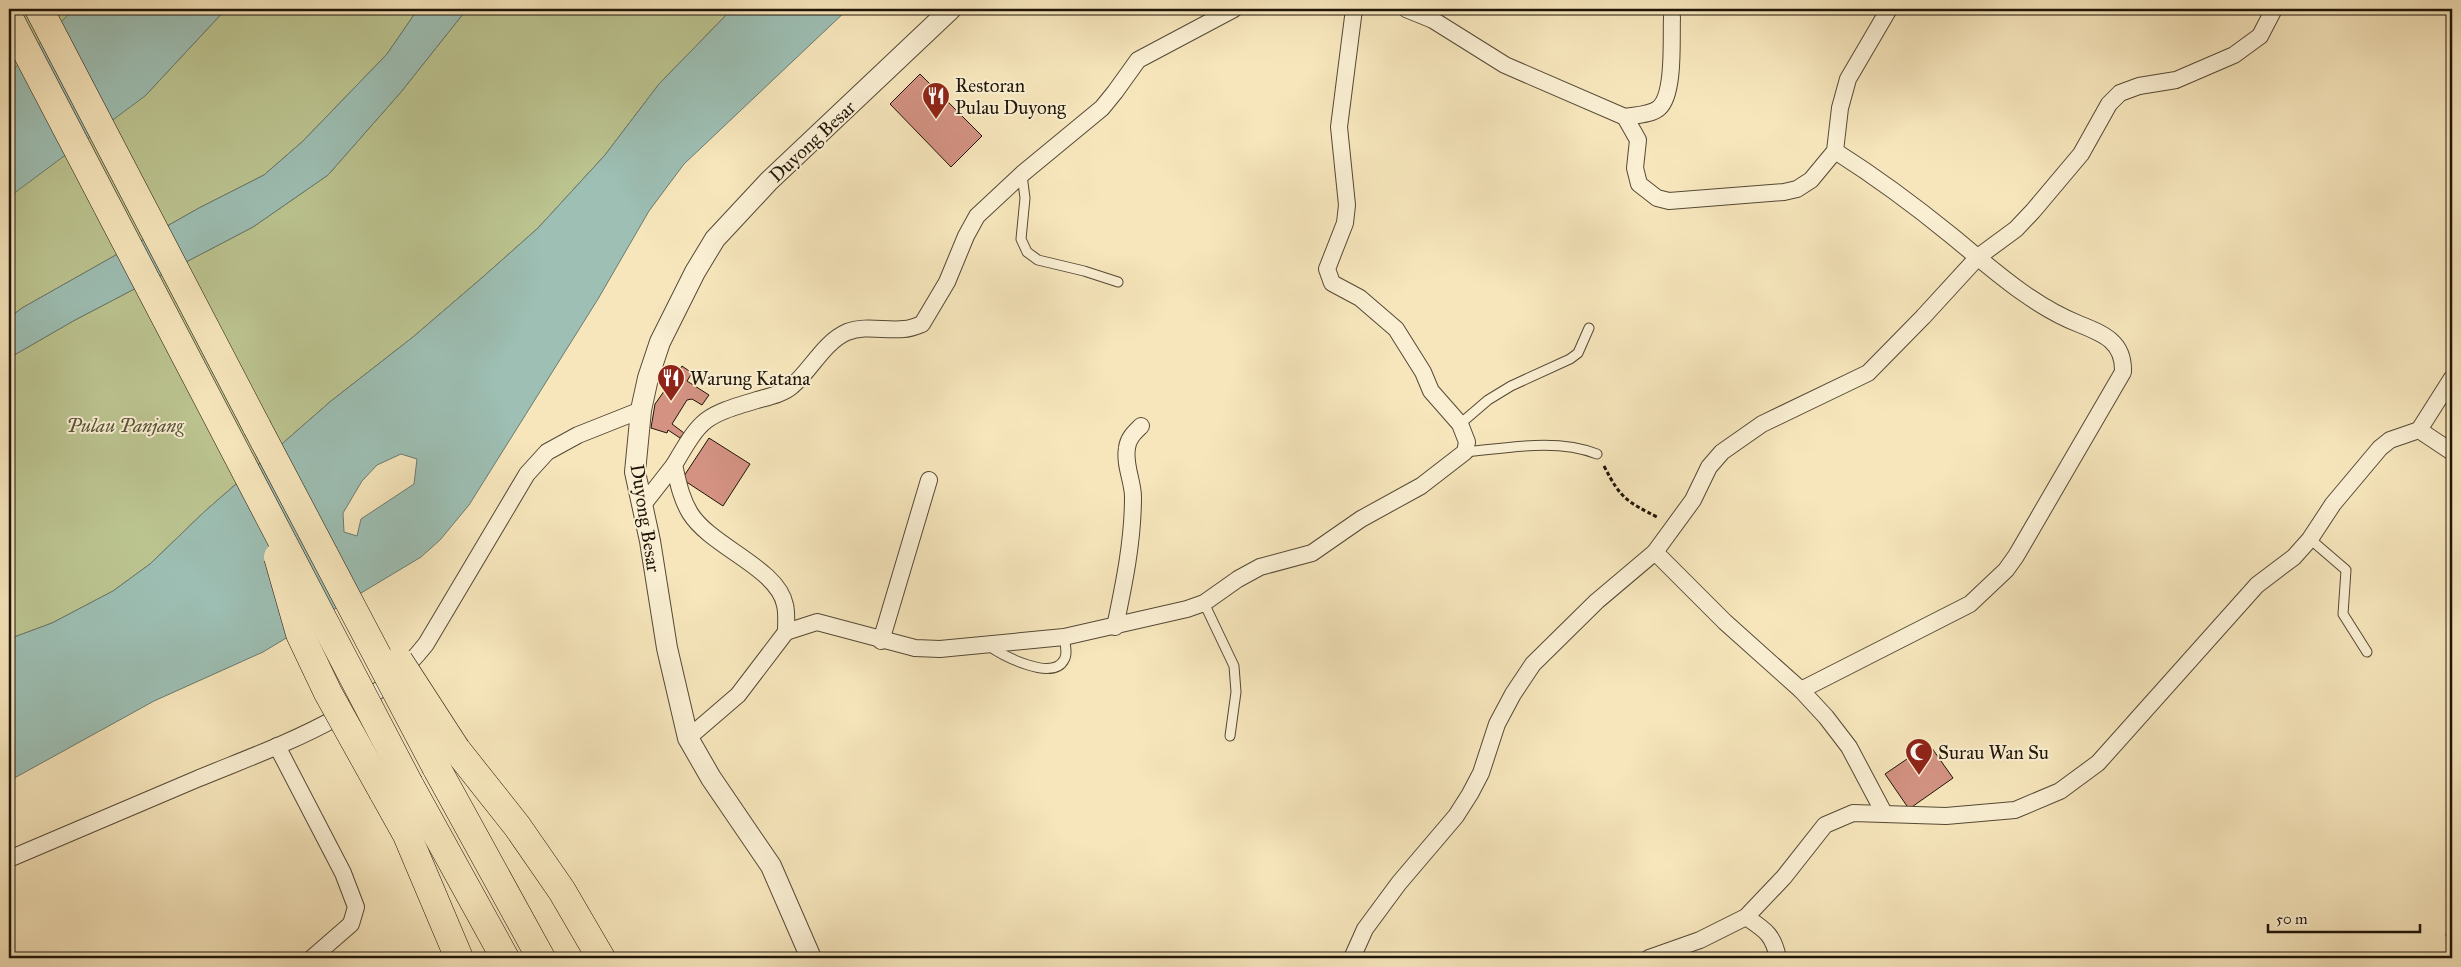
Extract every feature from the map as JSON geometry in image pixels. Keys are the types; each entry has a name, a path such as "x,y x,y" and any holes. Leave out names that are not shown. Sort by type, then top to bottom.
{"highway":[{"path":"39,9 436,767 541,958"},
{"path":"9,18 410,784 505,958"},
{"path":"257,427 391,649 456,749 517,826 545,867 601,958"},
{"path":"259,496 300,634 328,693 407,836 459,958"}],"street":[{"name":"Duyong Besar","path":"811,958 791,908 771,866 710,778 688,738 667,648 636,472 641,410 648,378 660,342 694,272 715,239 769,181 951,9"},
{"path":"642,506 674,465 692,434 706,419 716,413 773,395 791,387 834,341 846,332 860,328 905,329 922,324 947,282 966,236 977,216 1022,174 1102,108 1116,92 1138,60 1234,9"},
{"path":"688,738 738,695 786,632 817,622 881,641 915,648 986,645 1064,637 1115,627 1204,603 1260,566 1312,553 1361,518 1421,486 1466,452 1467,442 1460,424 1431,391 1423,372 1396,329 1360,298 1332,283 1329,276 1328,269 1345,223 1348,205 1339,127 1354,9"},
{"path":"1406,9 1434,20 1505,65 1625,117 1649,112 1658,108 1663,102 1670,79 1672,17"},
{"path":"1625,117 1638,140 1635,168 1639,184 1657,198 1669,202 1784,192 1797,189 1811,180 1835,151 1840,108 1848,79 1889,9"},
{"path":"1352,958 1365,929 1399,883 1456,816 1470,794 1481,773 1497,724 1513,694 1533,664 1597,601 1656,552 1693,500 1709,466 1722,452 1762,424 1868,373 1923,318 1978,257 2016,229 2033,211 2080,154 2109,104 2120,93 2138,86 2176,80 2234,55 2260,36 2274,9"},
{"path":"1801,690 1970,604 1990,586 2016,556 2123,372 2124,358 2117,346 2106,336 2045,308 1883,181 1835,151"},
{"path":"1650,958 1720,931 1746,917 1784,877 1826,825 1853,813 1946,816 2015,810 2060,792 2098,763 2257,584 2284,567 2310,539 2333,504 2380,448 2390,440 2419,430 2452,378"},
{"path":"9,859 277,746 326,723 373,696 408,666 426,644 527,474 547,452 578,435 641,410"},
{"path":"1115,627 1133,522 1133,494 1127,460 1127,447 1131,436 1141,426"},
{"path":"2419,430 2452,452"},
{"path":"674,465 681,495 691,514 731,552 759,569 777,585 785,604 786,632"},
{"path":"881,641 929,480"},
{"path":"1656,552 1725,622 1801,690 1826,717 1849,747 1884,813"},
{"path":"277,746 343,872 356,907 351,924 312,958"},
{"path":"1746,917 1765,930 1774,941 1778,958"}],"lane":[{"path":"1022,174 1025,198 1021,239 1027,252 1038,260 1084,271 1118,282"},
{"path":"1460,424 1488,400 1511,386 1570,359 1578,353 1590,328"},
{"path":"1466,452 1559,446 1586,449 1597,454"},
{"path":"2310,539 2346,570 2343,614 2367,652"},
{"path":"1204,603 1234,666 1236,692 1230,736"},
{"path":"986,645 1009,659 1031,666 1047,667 1064,662 1066,656 1064,637"}],"path":[{"path":"1597,454 1618,492 1629,503 1675,526"}],"green space":[{"path":"9,9 137,9 145,96 226,9 418,9 387,54 303,141 264,175 199,208 22,308 9,318"},
{"name":"Pulau Panjang","path":"467,9 732,9 659,84 605,155 538,228 484,276 413,337 331,401 204,512 150,564 113,591 52,623 9,639 9,358 75,320 253,227 328,175 401,92"}],"water":[{"path":"74,9 226,9 145,96 9,197 9,74"},
{"path":"418,9 467,9 401,92 328,175 253,227 75,320 9,358 9,318 22,308 199,208 264,175 303,141 387,54"},
{"path":"732,9 848,9 684,164 649,211 598,299 469,505 440,540 421,557 263,652 154,701 9,781 9,639 52,623 113,591 150,564 204,512 331,401 413,337 538,228 605,155 659,84","holes":["401,454 417,459 414,484 361,519 357,536 344,532 343,513 362,481 377,465"]}],"building":[{"name":"Restoran Pulau Duyong","path":"920,74 982,136 951,167 890,104"},
{"name":"Warung Katana","path":"682,366 692,373 687,381 709,395 702,405 692,399 687,400 672,424 684,433 680,438 668,430 667,433 651,428 655,404"},
{"path":"709,438 750,464 723,506 682,479"},
{"name":"Surau Wan Su","path":"1929,744 1953,778 1909,809 1885,774"}],"place":[{"name":"Restoran Pulau Duyong","path":"936,120"},
{"name":"Warung Katana","path":"671,402"},
{"name":"Surau Wan Su","path":"1919,776"}]}
